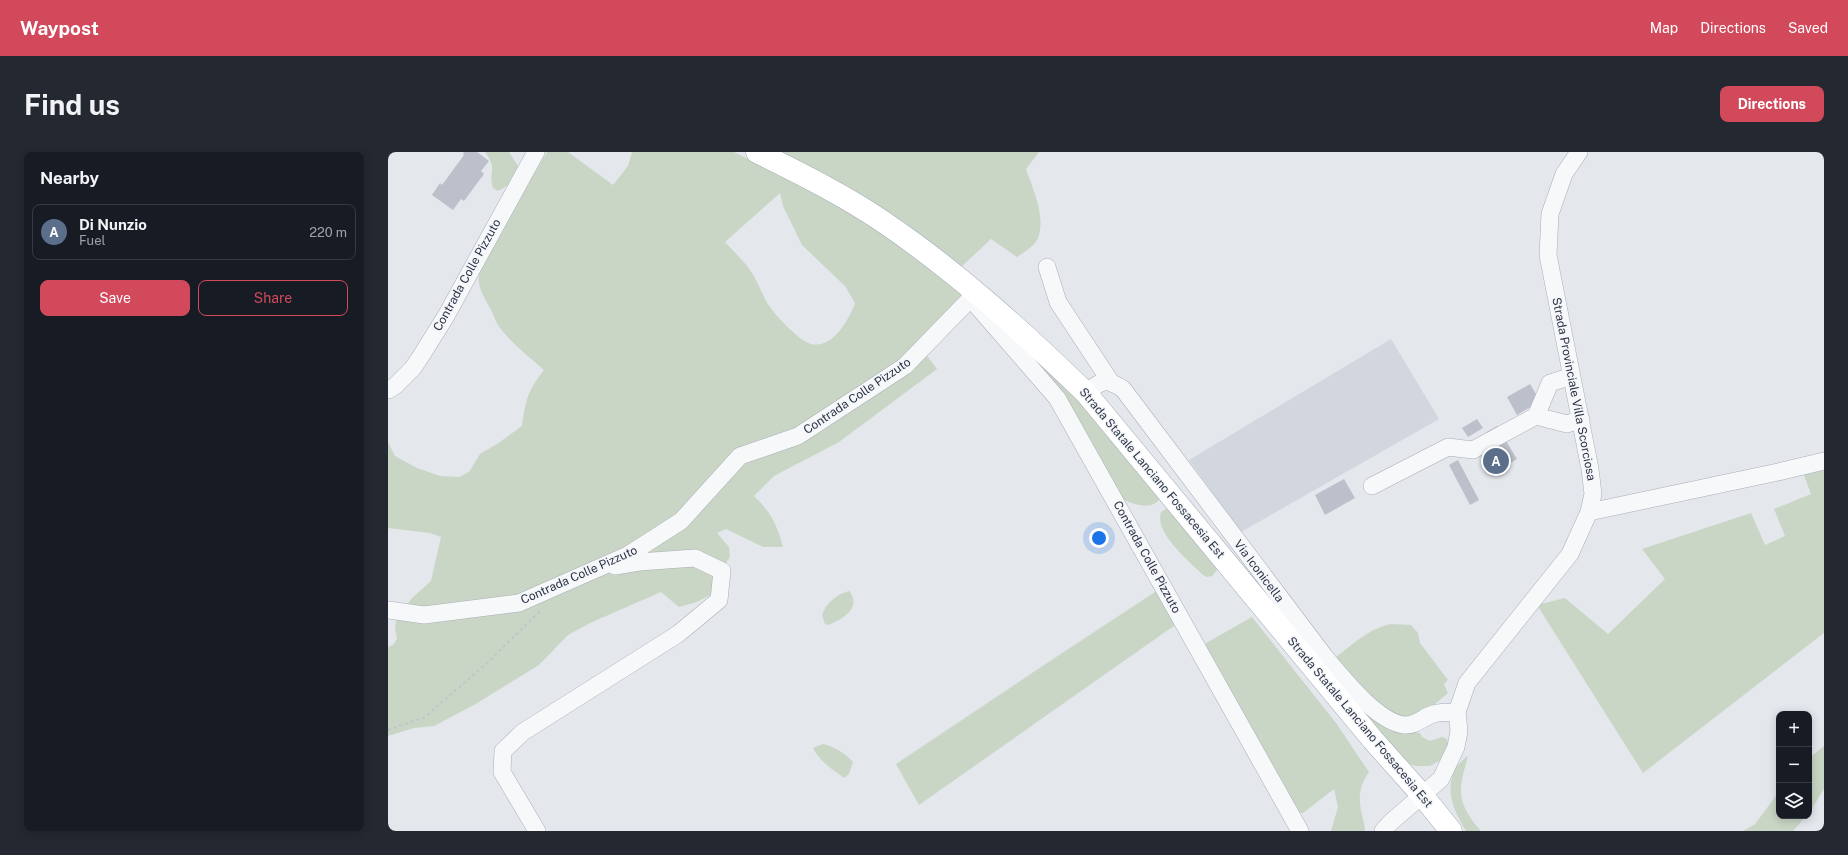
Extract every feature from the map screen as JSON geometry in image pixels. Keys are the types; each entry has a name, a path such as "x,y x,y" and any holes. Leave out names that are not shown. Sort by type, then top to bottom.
{"main road":[{"name":"Strada Statale Lanciano Fossacesia Est","path":"757,152 808,178 862,209 928,255 974,296 1034,342 1086,393 1373,740 1422,795 1451,831"}],"street":[{"name":"Contrada Colle Pizzuto","path":"388,390 395,386 413,368 446,316 536,152"},
{"name":"Strada Provinciale Villa Scorciosa","path":"1383,831 1391,822 1441,778 1456,747 1459,731 1457,712 1467,683 1570,554 1589,512 1593,494 1592,482 1548,255 1550,214 1564,174 1579,152"},
{"path":"1047,267 1058,302 1110,381 1099,382 1086,393"},
{"name":"Contrada Colle Pizzuto","path":"388,610 424,615 518,603 628,555 681,521 740,456 798,436 905,366 974,296 1057,398 1300,831"},
{"path":"1372,486 1448,447 1473,450 1536,416 1550,383 1572,376"},
{"name":"Via Iconicella","path":"1110,381 1123,389 1316,645 1357,695 1393,722 1404,725 1416,724 1432,714 1457,712"},
{"path":"1536,416 1566,424 1581,420"},
{"path":"1589,512 1824,461"},
{"path":"537,831 502,772 503,751 523,732 678,634 719,600 722,571 695,558 639,562 592,570"}],"path":[{"path":"388,730 425,717 488,662 544,607"}],"shaded area":[{"path":"1391,339 1439,419 1241,532 1189,460"}],"green space":[{"path":"485,152 509,152 518,166 511,181 498,191 493,188 491,178 492,166"},
{"path":"547,152 568,152 613,185 628,166 632,152 734,152 814,192 862,220 901,246 962,294 925,353 937,369 839,442 774,476 754,496 773,519 783,547 763,547 726,529 717,533 729,547 730,557 720,572 717,584 710,595 697,602 679,607 661,592 590,623 568,635 539,665 474,705 434,726 414,728 388,736 388,647 393,645 397,639 395,629 396,621 411,599 431,581 441,537 430,533 388,528 388,442 395,456 417,468 440,476 459,477 469,472 480,454 522,426 528,396 544,370 526,355 498,325 481,291 479,276 482,262","holes":["780,193 783,206 802,245 845,286 855,303 844,326 831,339 824,343 816,345 808,343 788,327 770,307 750,270 725,242"]},
{"path":"776,152 1039,152 1026,169 1040,212 1040,230 1037,241 1017,257 991,239 960,268"},
{"path":"1009,328 1059,373 1155,489 1159,500 1146,506 1121,499"},
{"path":"1824,464 1824,633 1643,773 1537,605 1565,598 1608,634 1665,579 1642,549 1751,513 1765,545 1785,536 1774,509 1811,494 1802,470"},
{"path":"1166,509 1171,510 1213,562 1217,570 1212,576 1207,577 1203,575 1174,546 1163,529 1160,520 1161,512"},
{"path":"1158,590 1178,623 919,805 896,764"},
{"path":"849,591 853,597 852,608 844,617 833,623 827,625 825,624 822,615 826,607 836,597"},
{"path":"1252,617 1336,723 1369,772 1363,782 1360,792 1365,831 1331,831 1338,807 1334,789 1303,813 1296,812 1201,646"},
{"path":"1391,624 1411,625 1418,633 1420,643 1448,680 1444,684 1448,693 1422,715 1405,720 1375,705 1335,658 1368,633"},
{"path":"1347,692 1408,732 1420,733 1422,737 1430,741 1442,737 1447,739 1448,745 1439,761 1430,766 1416,766 1408,764 1395,752"},
{"path":"823,744 840,751 853,762 849,774 844,778 827,765 813,748"},
{"path":"1824,746 1824,789 1812,808 1812,783 1812,756"},
{"path":"1468,755 1462,780 1462,801 1467,812 1481,831 1466,831 1452,803 1451,780 1455,769"},
{"path":"1776,796 1776,819 1803,819 1793,831 1743,831 1755,824"}],"building":[{"path":"464,152 477,152 489,161 481,171 484,174 464,201 461,199 453,210 432,195 440,183 442,185 464,155"},
{"path":"1530,384 1540,401 1517,415 1507,397"},
{"path":"1477,419 1483,428 1468,437 1462,428"},
{"path":"1497,426 1517,459 1492,474 1480,454 1493,446 1485,433"},
{"path":"1458,460 1479,500 1470,505 1449,465"},
{"path":"1344,479 1355,498 1325,515 1315,495"}],"place":[{"name":"Di Nunzio","path":"1496,461"}]}
